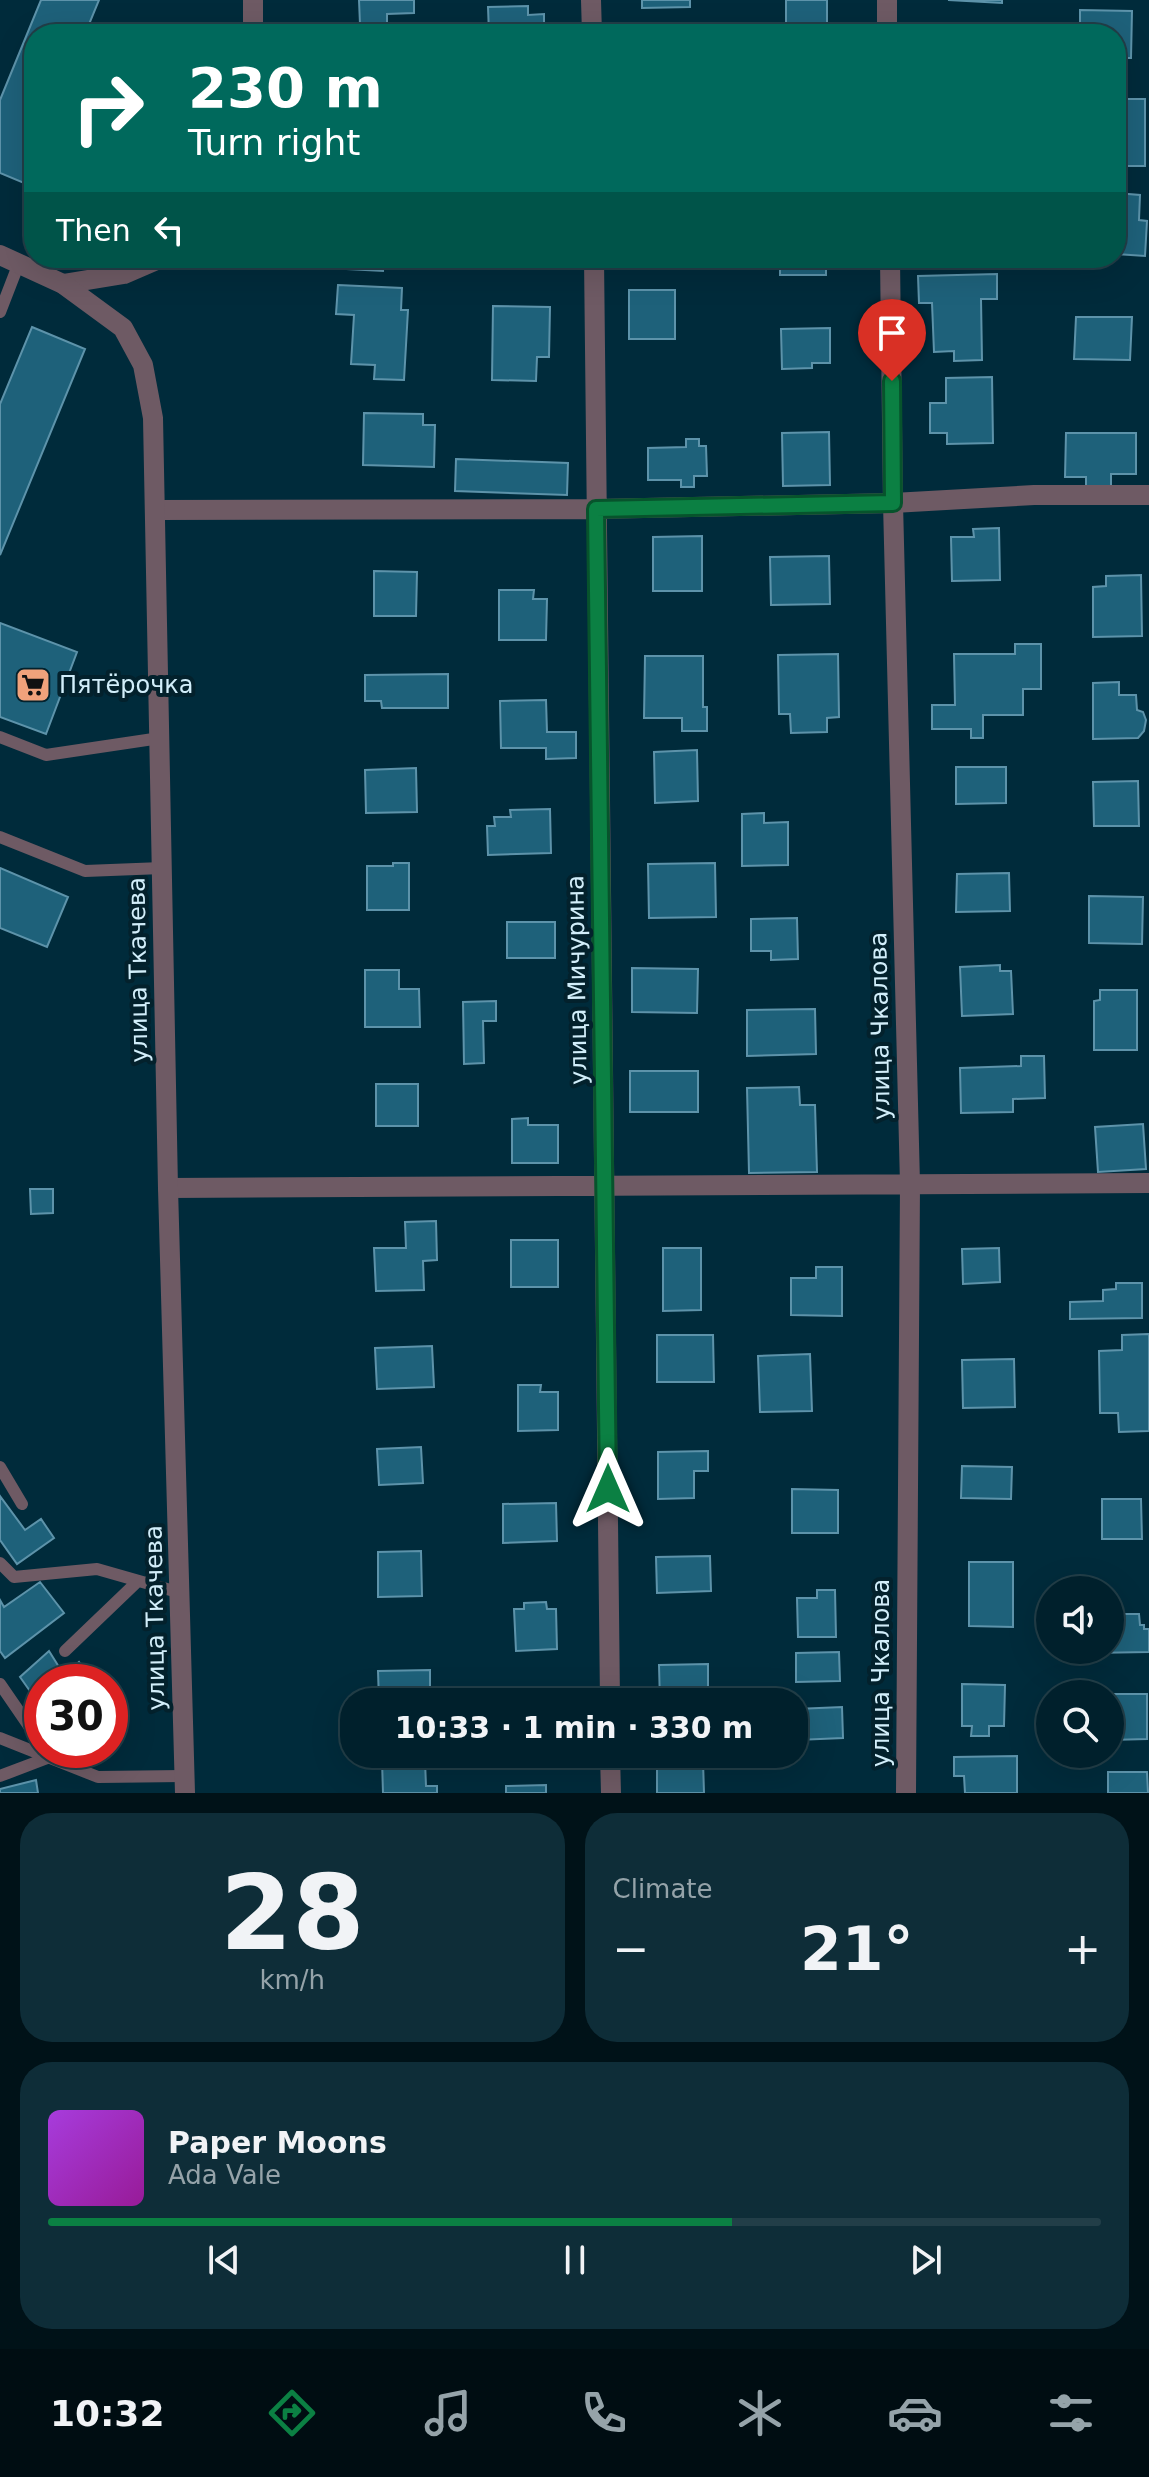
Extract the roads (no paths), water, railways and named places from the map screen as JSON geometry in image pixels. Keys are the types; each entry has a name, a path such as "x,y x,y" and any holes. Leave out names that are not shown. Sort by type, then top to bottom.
{"street":[{"path":"253,0 253,24"},
{"path":"591,0 592,24"},
{"path":"887,0 887,24"},
{"name":"улица Ткачева","path":"0,255 24,265"},
{"name":"улица Ткачева","path":"29,268 63,284 123,328 143,365 153,418 168,1188 184,1784"},
{"path":"63,284 124,274 138,268"},
{"name":"улица Мичурина","path":"594,268 610,1688"},
{"name":"улица Чкалова","path":"890,268 910,1184 906,1793"},
{"path":"156,510 596,509 893,503 1034,495 1149,495"},
{"path":"168,1188 1149,1183"},
{"path":"610,1768 611,1793"}],"lane":[{"path":"0,312 19,263"},
{"path":"0,737 46,755 160,738"},
{"path":"0,837 85,871 162,868"},
{"path":"0,1467 22,1504"},
{"path":"0,1563 14,1577 97,1569 181,1593"},
{"path":"65,1651 138,1581"},
{"path":"0,1684 24,1719"},
{"path":"0,1738 24,1746"},
{"path":"0,1776 24,1764"},
{"path":"79,1768 98,1777 184,1784"}],"place":[{"name":"Пятёрочка","path":"33,685"}]}
